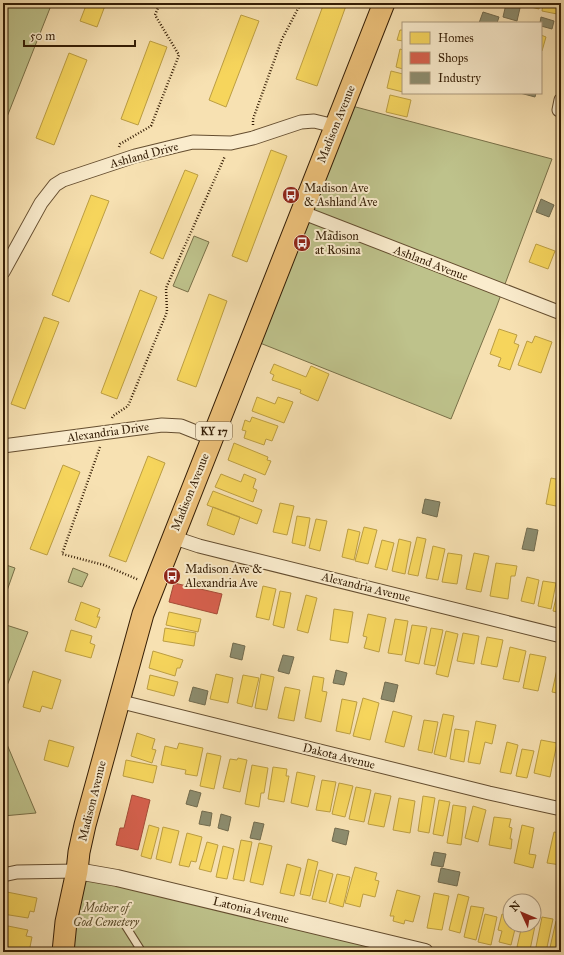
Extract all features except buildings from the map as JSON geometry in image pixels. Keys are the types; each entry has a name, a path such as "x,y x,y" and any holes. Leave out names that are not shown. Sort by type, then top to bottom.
{"main road":[{"name":"Madison Avenue","path":"63,952 66,922 85,825 142,614 384,3"}],"street":[{"name":"Ashland Drive","path":"3,272 40,203 55,185 71,176 135,156 193,142 231,143 254,138 301,122 314,121 335,126"},
{"name":"Ashland Avenue","path":"301,212 561,313"},
{"name":"Alexandria Drive","path":"3,446 162,425 181,426 211,438"},
{"name":"Alexandria Avenue","path":"172,537 206,547 561,636"},
{"name":"Dakota Avenue","path":"118,701 488,793 561,809"},
{"path":"3,875 17,872 77,871"},
{"name":"Latonia Avenue","path":"77,871 117,878 424,952"}],"lane":[{"path":"125,925 142,952"}],"path":[{"path":"115,163 120,144 151,126 179,55 155,16 160,3"},
{"path":"254,138 253,119 282,39 301,3"},
{"path":"153,585 104,565 62,554 105,432 113,416 128,406 167,312 166,288 231,143"}],"green space":[{"path":"3,3 52,3 3,127"},
{"path":"352,106 552,159 496,308 451,419 260,343 305,232"},
{"path":"194,236 209,242 188,292 173,286"},
{"path":"3,564 15,568 3,602"},
{"path":"73,568 88,574 82,587 68,582"},
{"path":"3,624 28,632 3,696"},
{"path":"3,735 36,813 3,816"},
{"name":"Mother of God Cemetery","path":"77,871 424,952 63,952"}],"place":[{"name":"Madison Ave & Ashland Ave","path":"291,195"},
{"name":"Madison at Rosina","path":"302,243"},
{"name":"Madison Ave & Alexandria Ave","path":"172,576"}]}
